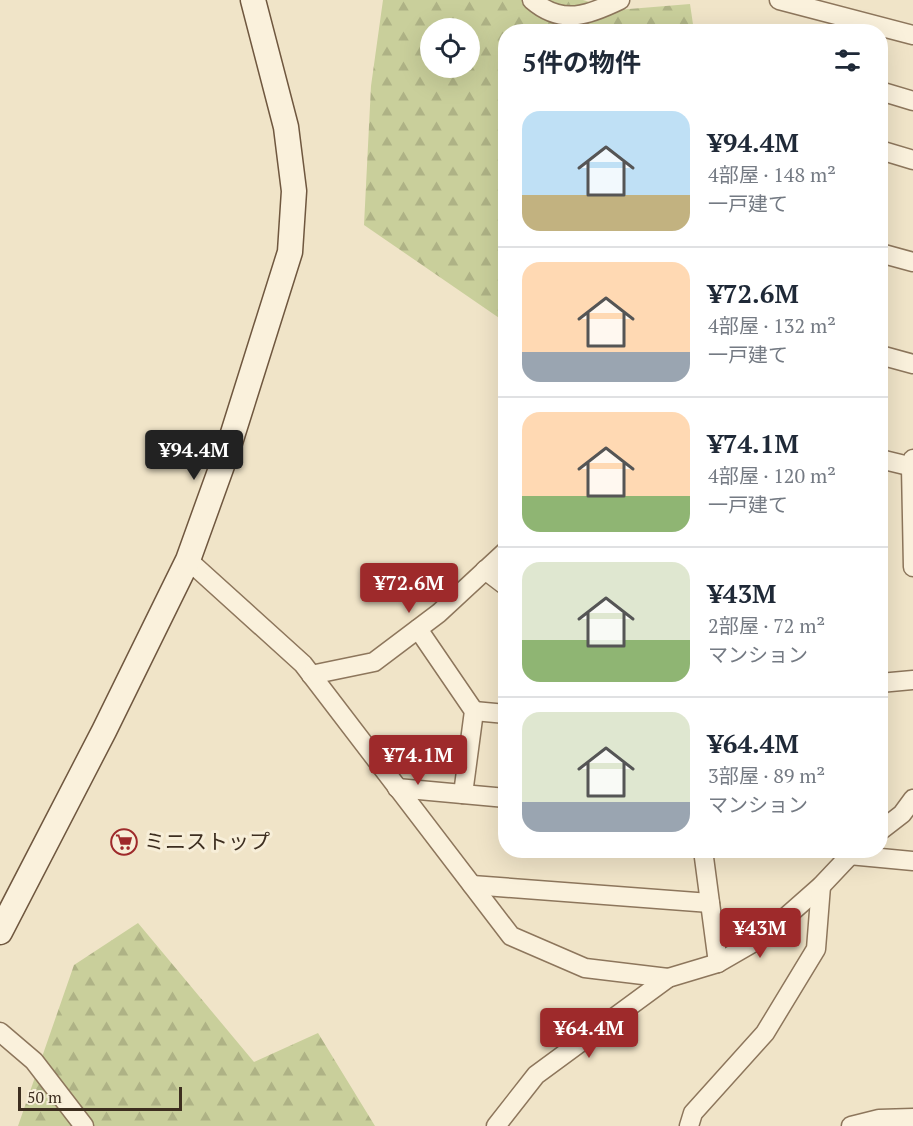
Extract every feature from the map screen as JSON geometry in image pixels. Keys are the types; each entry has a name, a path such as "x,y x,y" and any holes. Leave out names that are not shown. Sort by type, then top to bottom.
{"street":[{"path":"0,932 104,731 188,560 228,449 290,252 294,191 286,127 253,0"},
{"path":"532,0 553,14 577,17 620,0"},
{"path":"779,0 885,24"},
{"path":"888,25 911,30"},
{"path":"888,93 913,101"},
{"path":"888,152 913,160"},
{"path":"888,255 913,262"},
{"path":"888,357 913,364"},
{"path":"888,460 912,464 913,567"},
{"path":"311,675 374,662 418,629 498,558"},
{"path":"188,560 303,664 511,936 585,968 668,978"},
{"path":"485,570 498,580"},
{"path":"418,629 474,711 463,794"},
{"path":"888,682 913,680"},
{"path":"474,711 498,713"},
{"path":"397,788 498,797"},
{"path":"888,825 902,814 913,799"},
{"path":"704,858 718,963"},
{"path":"496,1126 536,1075 668,978 718,963 763,937 821,886 847,858"},
{"path":"888,858 913,861"},
{"path":"472,885 710,903"},
{"path":"689,1126 693,1113 765,1033 816,950 821,886"},
{"path":"0,1032 34,1061 84,1126"},
{"path":"851,1126 879,1119 913,1118"}],"green space":[{"path":"383,0 583,0 617,10 690,4 693,24 498,24 498,317 364,225 371,86"},
{"path":"138,923 254,1062 318,1033 375,1126 18,1126 74,965"}],"place":[{"name":"ミニストップ","path":"124,842"}]}
